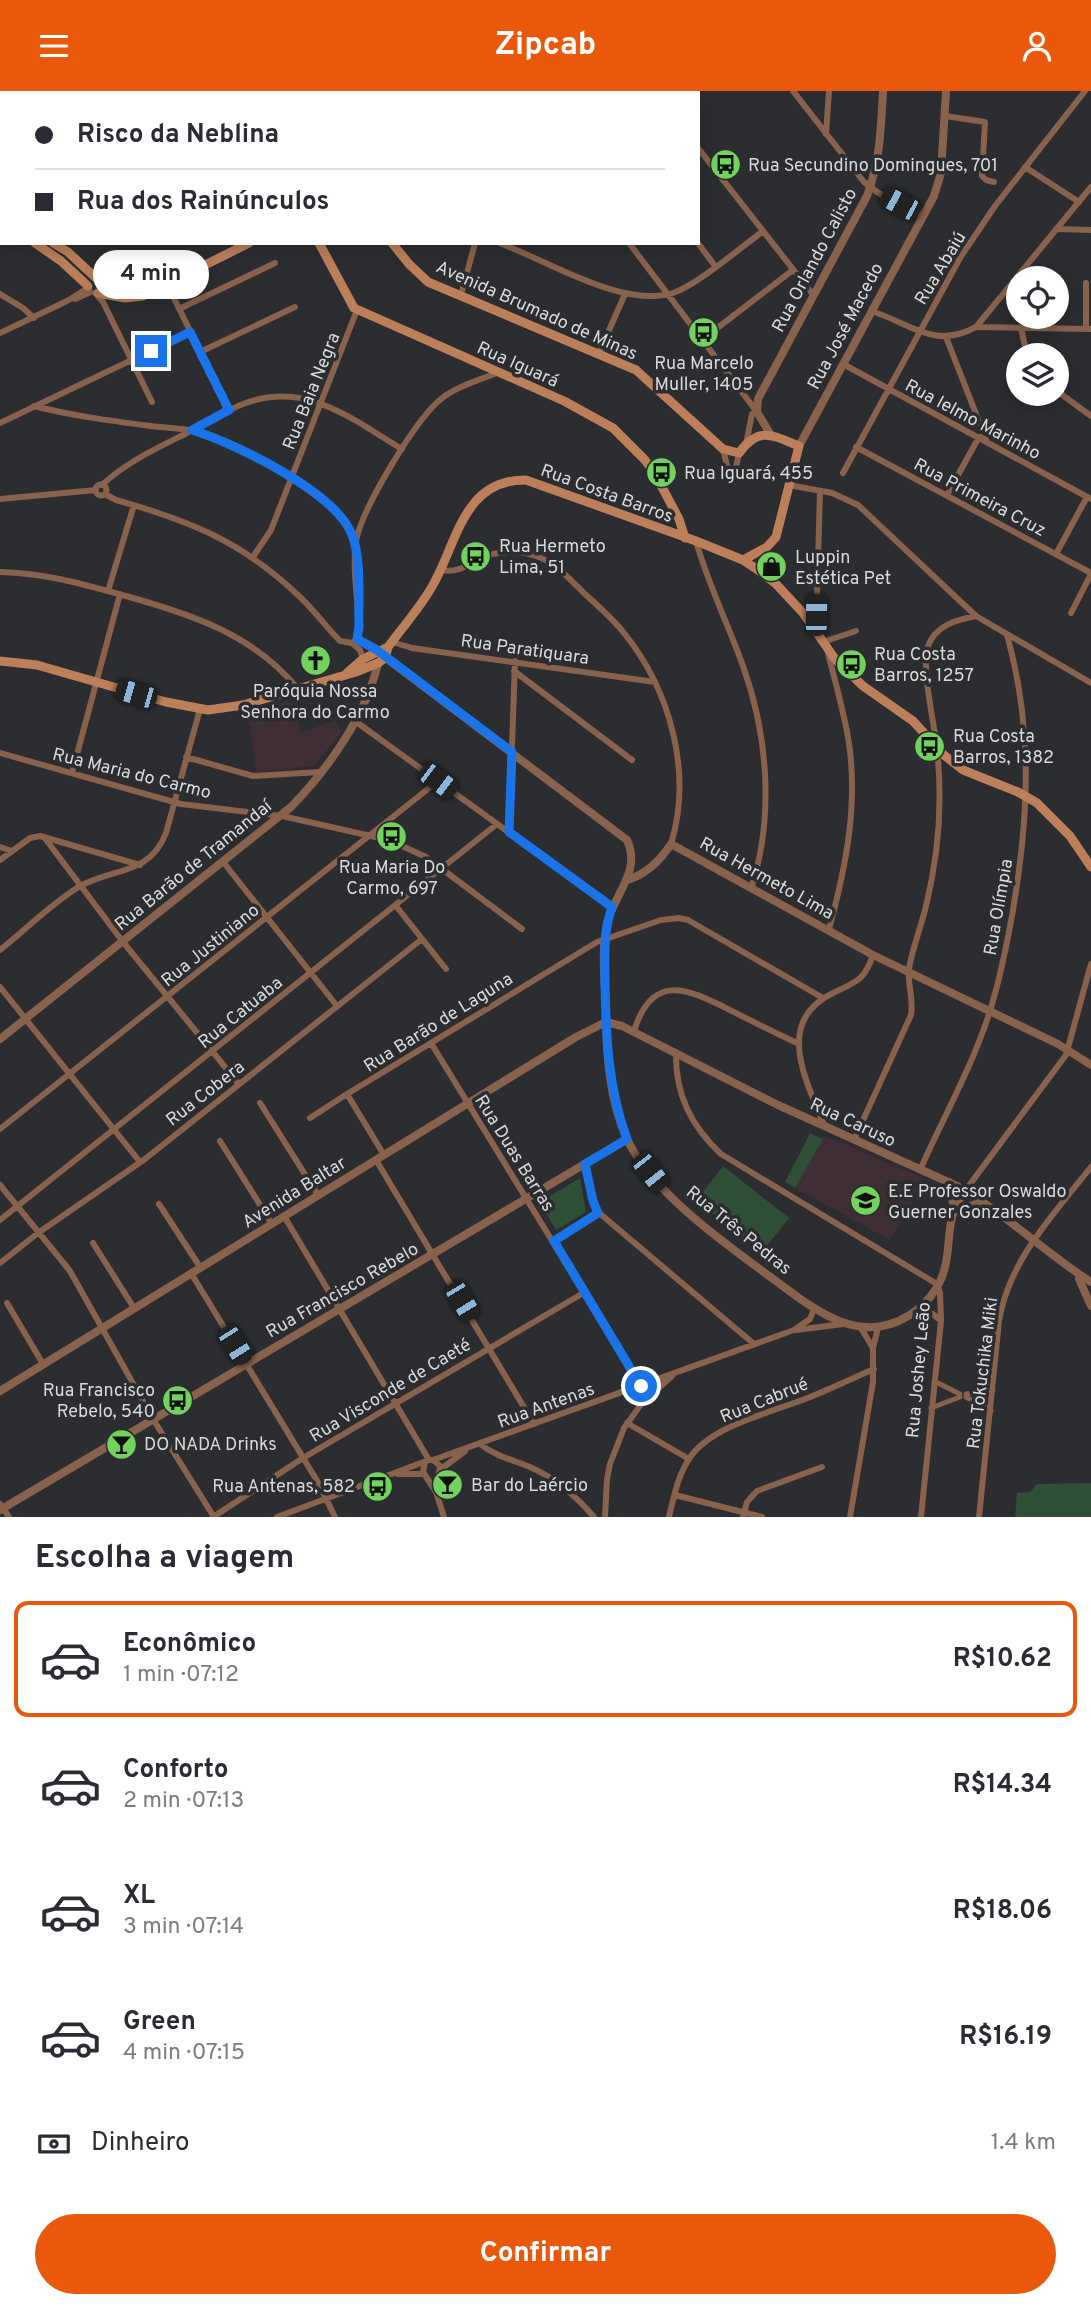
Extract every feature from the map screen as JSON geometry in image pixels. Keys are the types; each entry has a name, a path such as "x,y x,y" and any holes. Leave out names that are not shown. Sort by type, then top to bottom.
{"main road":[{"path":"38,245 94,288 119,292 158,289 245,245"},
{"path":"56,245 68,252 94,288"},
{"path":"320,245 350,302 357,310"},
{"name":"Avenida Brumado de Minas","path":"394,245 428,282 599,353 645,376 723,449 739,453"},
{"name":"Rua Iguará","path":"357,310 564,401 613,428 655,474 679,519 685,538"},
{"path":"739,453 751,439 768,435 799,446"},
{"name":"Rua José Macedo","path":"743,560 763,550 776,537 799,446"},
{"name":"Rua Costa Barros","path":"365,663 380,657 432,588 468,511 487,491 500,482 509,480 537,482 743,560 776,584 825,645 863,686 914,721 944,755 963,770 1027,797 1058,822 1091,867"},
{"path":"0,661 37,665 200,709 243,705 348,673 365,663"}],"street":[{"path":"793,91 870,188 923,216"},
{"path":"826,134 828,91"},
{"name":"Rua Orlando Calisto","path":"755,413 761,393 870,188 881,144 883,91"},
{"name":"Rua José Macedo","path":"799,446 940,180 946,91"},
{"name":"Rua Abaiú","path":"843,473 960,258 1025,167 1085,91"},
{"path":"945,116 985,122 982,176 994,182"},
{"path":"700,153 814,296"},
{"path":"1025,167 1079,202"},
{"path":"976,327 1091,187"},
{"path":"1056,229 1091,230"},
{"path":"508,245 625,294 668,294 680,290 762,232"},
{"path":"461,295 474,245"},
{"path":"631,245 743,393 768,435"},
{"path":"699,245 715,266"},
{"path":"179,309 275,263"},
{"path":"703,338 793,270"},
{"path":"1069,329 1088,329 1086,283"},
{"path":"167,284 229,410"},
{"path":"0,333 94,288 152,402"},
{"path":"0,294 34,318"},
{"path":"599,353 625,294"},
{"path":"200,352 295,307"},
{"name":"Rua Baia Negra","path":"253,557 271,530 357,310"},
{"path":"871,311 935,337 946,337 976,327 1006,328"},
{"path":"0,423 190,332"},
{"path":"946,337 987,442"},
{"name":"Rua Ielmo Marinho","path":"843,364 1089,498"},
{"path":"356,545 362,521 417,424 442,398 499,372"},
{"path":"743,393 761,393"},
{"path":"96,490 97,486 141,457 229,410 252,401 277,396 322,403 401,449"},
{"path":"1069,400 1091,416"},
{"path":"34,406 74,416 192,430 211,436 247,452 291,477 336,511 352,532 356,545 359,627 355,641 371,685"},
{"path":"746,444 755,413"},
{"path":"750,425 768,435"},
{"path":"947,495 979,437"},
{"name":"Rua Primeira Cruz","path":"856,447 1091,573"},
{"path":"723,449 731,482 739,453"},
{"path":"102,485 107,489 105,494"},
{"path":"789,485 846,498 858,505 976,616 1091,683"},
{"path":"96,490 99,495 105,494 202,528 253,557 301,598 343,643 355,641 380,657"},
{"path":"0,499 96,490"},
{"path":"816,631 820,491"},
{"path":"1056,554 1089,498"},
{"path":"108,591 134,505"},
{"path":"696,541 746,674 760,726 766,795 759,857 752,886"},
{"name":"Rua Hermeto Lima","path":"440,571 455,572 489,555 527,554 550,562 618,626 635,647 655,681 671,727 679,775 678,809 671,843 873,955 1069,1050 1091,1065"},
{"path":"0,572 49,575 188,614 227,631 274,664 297,688"},
{"path":"1071,613 1091,573"},
{"path":"72,773 120,594"},
{"path":"854,1140 911,1015 909,972 934,864 939,804 936,745 927,675 928,647 944,626 976,616"},
{"path":"829,929 847,855 851,787 848,737 825,645 856,631"},
{"name":"Rua Olímpia","path":"920,1170 990,1011 1014,905 1027,797 1021,702 1006,635"},
{"name":"Rua Paratiquara","path":"390,644 655,681"},
{"name":"Rua Barão de Tramandaí","path":"0,1039 224,863 299,799 355,721 380,657"},
{"name":"Rua Três Pedras","path":"380,657 512,752 627,840 632,863 627,880 612,907 605,939 606,1022 612,1085 627,1139 659,1184 688,1212 814,1309 844,1324 860,1328 878,1328 900,1321 919,1309 937,1284"},
{"path":"509,832 515,661"},
{"path":"514,671 632,759"},
{"path":"0,950 79,887 141,865 152,857 162,842 200,709"},
{"path":"355,721 612,907"},
{"name":"Rua Maria do Carmo","path":"0,753 174,802 282,816 371,835 405,846 443,868 522,929"},
{"path":"187,757 257,777 320,772"},
{"name":"Rua Justiniano","path":"0,1129 438,781"},
{"name":"Rua Catuaba","path":"0,1220 497,824"},
{"path":"0,860 30,838 44,837 141,865"},
{"path":"44,837 79,887 239,1084"},
{"path":"627,880 653,866 671,843"},
{"path":"0,847 12,851"},
{"path":"224,863 337,1006"},
{"path":"396,906 446,969"},
{"name":"Rua Barão de Laguna","path":"310,1118 548,971 605,939 669,918 688,920 823,998"},
{"name":"Rua Cobera","path":"0,1263 140,1162 422,939"},
{"path":"824,1125 800,1062 797,1043 805,1020 823,998 861,980 873,955"},
{"path":"965,1191 1069,1050 1091,964"},
{"path":"0,987 140,1162"},
{"path":"634,1031 645,1004 666,991 678,989 704,997 797,1043"},
{"name":"Rua Caruso","path":"606,1022 622,1025 854,1140 949,1182 984,1203 1084,1277 1091,1291"},
{"name":"Avenida Baltar","path":"0,1391 576,1037 606,1022"},
{"name":"Rua Duas Barras","path":"431,1043 641,1386"},
{"path":"676,1052 676,1078 685,1107 704,1136 721,1154 937,1284"},
{"path":"347,1094 384,1155"},
{"path":"260,1103 318,1195"},
{"name":"Rua Francisco Rebelo","path":"1,1508 627,1139"},
{"path":"220,1141 272,1224"},
{"path":"376,1160 534,1424"},
{"path":"585,1164 598,1213 754,1344"},
{"name":"Rua Tokuchika Miki","path":"979,1517 999,1321 1005,1293 1021,1258 1091,1167"},
{"path":"949,1182 954,1209 984,1203"},
{"path":"0,1185 70,1271 153,1419 213,1517"},
{"name":"Rua Joshey Leão","path":"921,1517 940,1321 940,1293 937,1284 943,1273 950,1217 965,1191"},
{"path":"159,1204 200,1268"},
{"path":"554,1241 598,1213"},
{"path":"284,1216 429,1461 438,1463 436,1492"},
{"path":"93,1244 134,1308"},
{"path":"191,1273 327,1498 335,1517"},
{"path":"1084,1277 1091,1306"},
{"name":"Rua Visconde de Caeté","path":"213,1517 303,1458 585,1292"},
{"path":"6,1303 43,1364"},
{"name":"Rua Antenas","path":"794,1330 810,1319 814,1309"},
{"path":"919,1309 933,1314 940,1321"},
{"name":"Rua Antenas","path":"277,1517 794,1330 844,1324"},
{"path":"860,1328 873,1348"},
{"path":"850,1517 878,1328"},
{"name":"Rua Cabrué","path":"669,1517 689,1459 704,1443 718,1434 874,1369"},
{"path":"606,1517 610,1464 627,1423 642,1403 676,1373"},
{"path":"934,1381 991,1411"},
{"path":"641,1386 642,1403"},
{"path":"931,1408 963,1395 993,1390"},
{"path":"627,1423 689,1459"},
{"path":"480,1444 497,1455 544,1474 564,1487 594,1517"},
{"name":"Rua Antenas","path":"439,1472 466,1450"},
{"path":"429,1461 422,1469 436,1492 444,1517"},
{"path":"743,1515 747,1502 757,1491 822,1467"},
{"path":"426,1476 434,1477 439,1472"},
{"name":"Rua Antenas","path":"389,1475 426,1476"},
{"path":"675,1495 743,1515 762,1517"},
{"path":"1,1508 9,1517"}],"shaded area":[{"path":"290,700 302,732 336,720 341,733 314,766 256,772 248,713"},
{"name":"E.E Professor Oswaldo Guerner Gonzales","path":"825,1136 925,1179 890,1240 795,1188"}],"green space":[{"path":"810,1133 823,1139 795,1188 785,1182"},
{"path":"723,1166 789,1218 762,1252 696,1201"},
{"path":"580,1178 586,1212 556,1230 540,1202"},
{"path":"1091,1483 1091,1517 1015,1517 1017,1493 1030,1492 1037,1484"}],"place":[{"name":"Rua Secundino Domingues, 701","path":"725,165"},
{"name":"Rua Marcelo Muller, 1405","path":"704,332"},
{"name":"Rua Iguará, 455","path":"661,473"},
{"name":"Rua Hermeto Lima, 51","path":"476,556"},
{"name":"Luppin Estética Pet","path":"772,567"},
{"name":"Paróquia Nossa Senhora do Carmo","path":"315,661"},
{"name":"Rua Costa Barros, 1257","path":"851,664"},
{"name":"Rua Costa Barros, 1382","path":"930,746"},
{"name":"Rua Maria Do Carmo, 697","path":"392,837"},
{"name":"E.E Professor Oswaldo Guerner Gonzales","path":"865,1201"},
{"name":"Rua Francisco Rebelo, 540","path":"178,1400"},
{"name":"DO NADA Drinks","path":"121,1444"},
{"name":"Bar do Laércio","path":"448,1485"},
{"name":"Rua Antenas, 582","path":"378,1486"}],"route":[{"path":"151,351 190,332 229,410 192,430 247,452 280,471 344,519 356,545 359,627 357,639 377,650 512,752 509,832 612,907 605,930 606,1035 614,1095 627,1139 585,1164 598,1213 554,1241 641,1386"}]}
